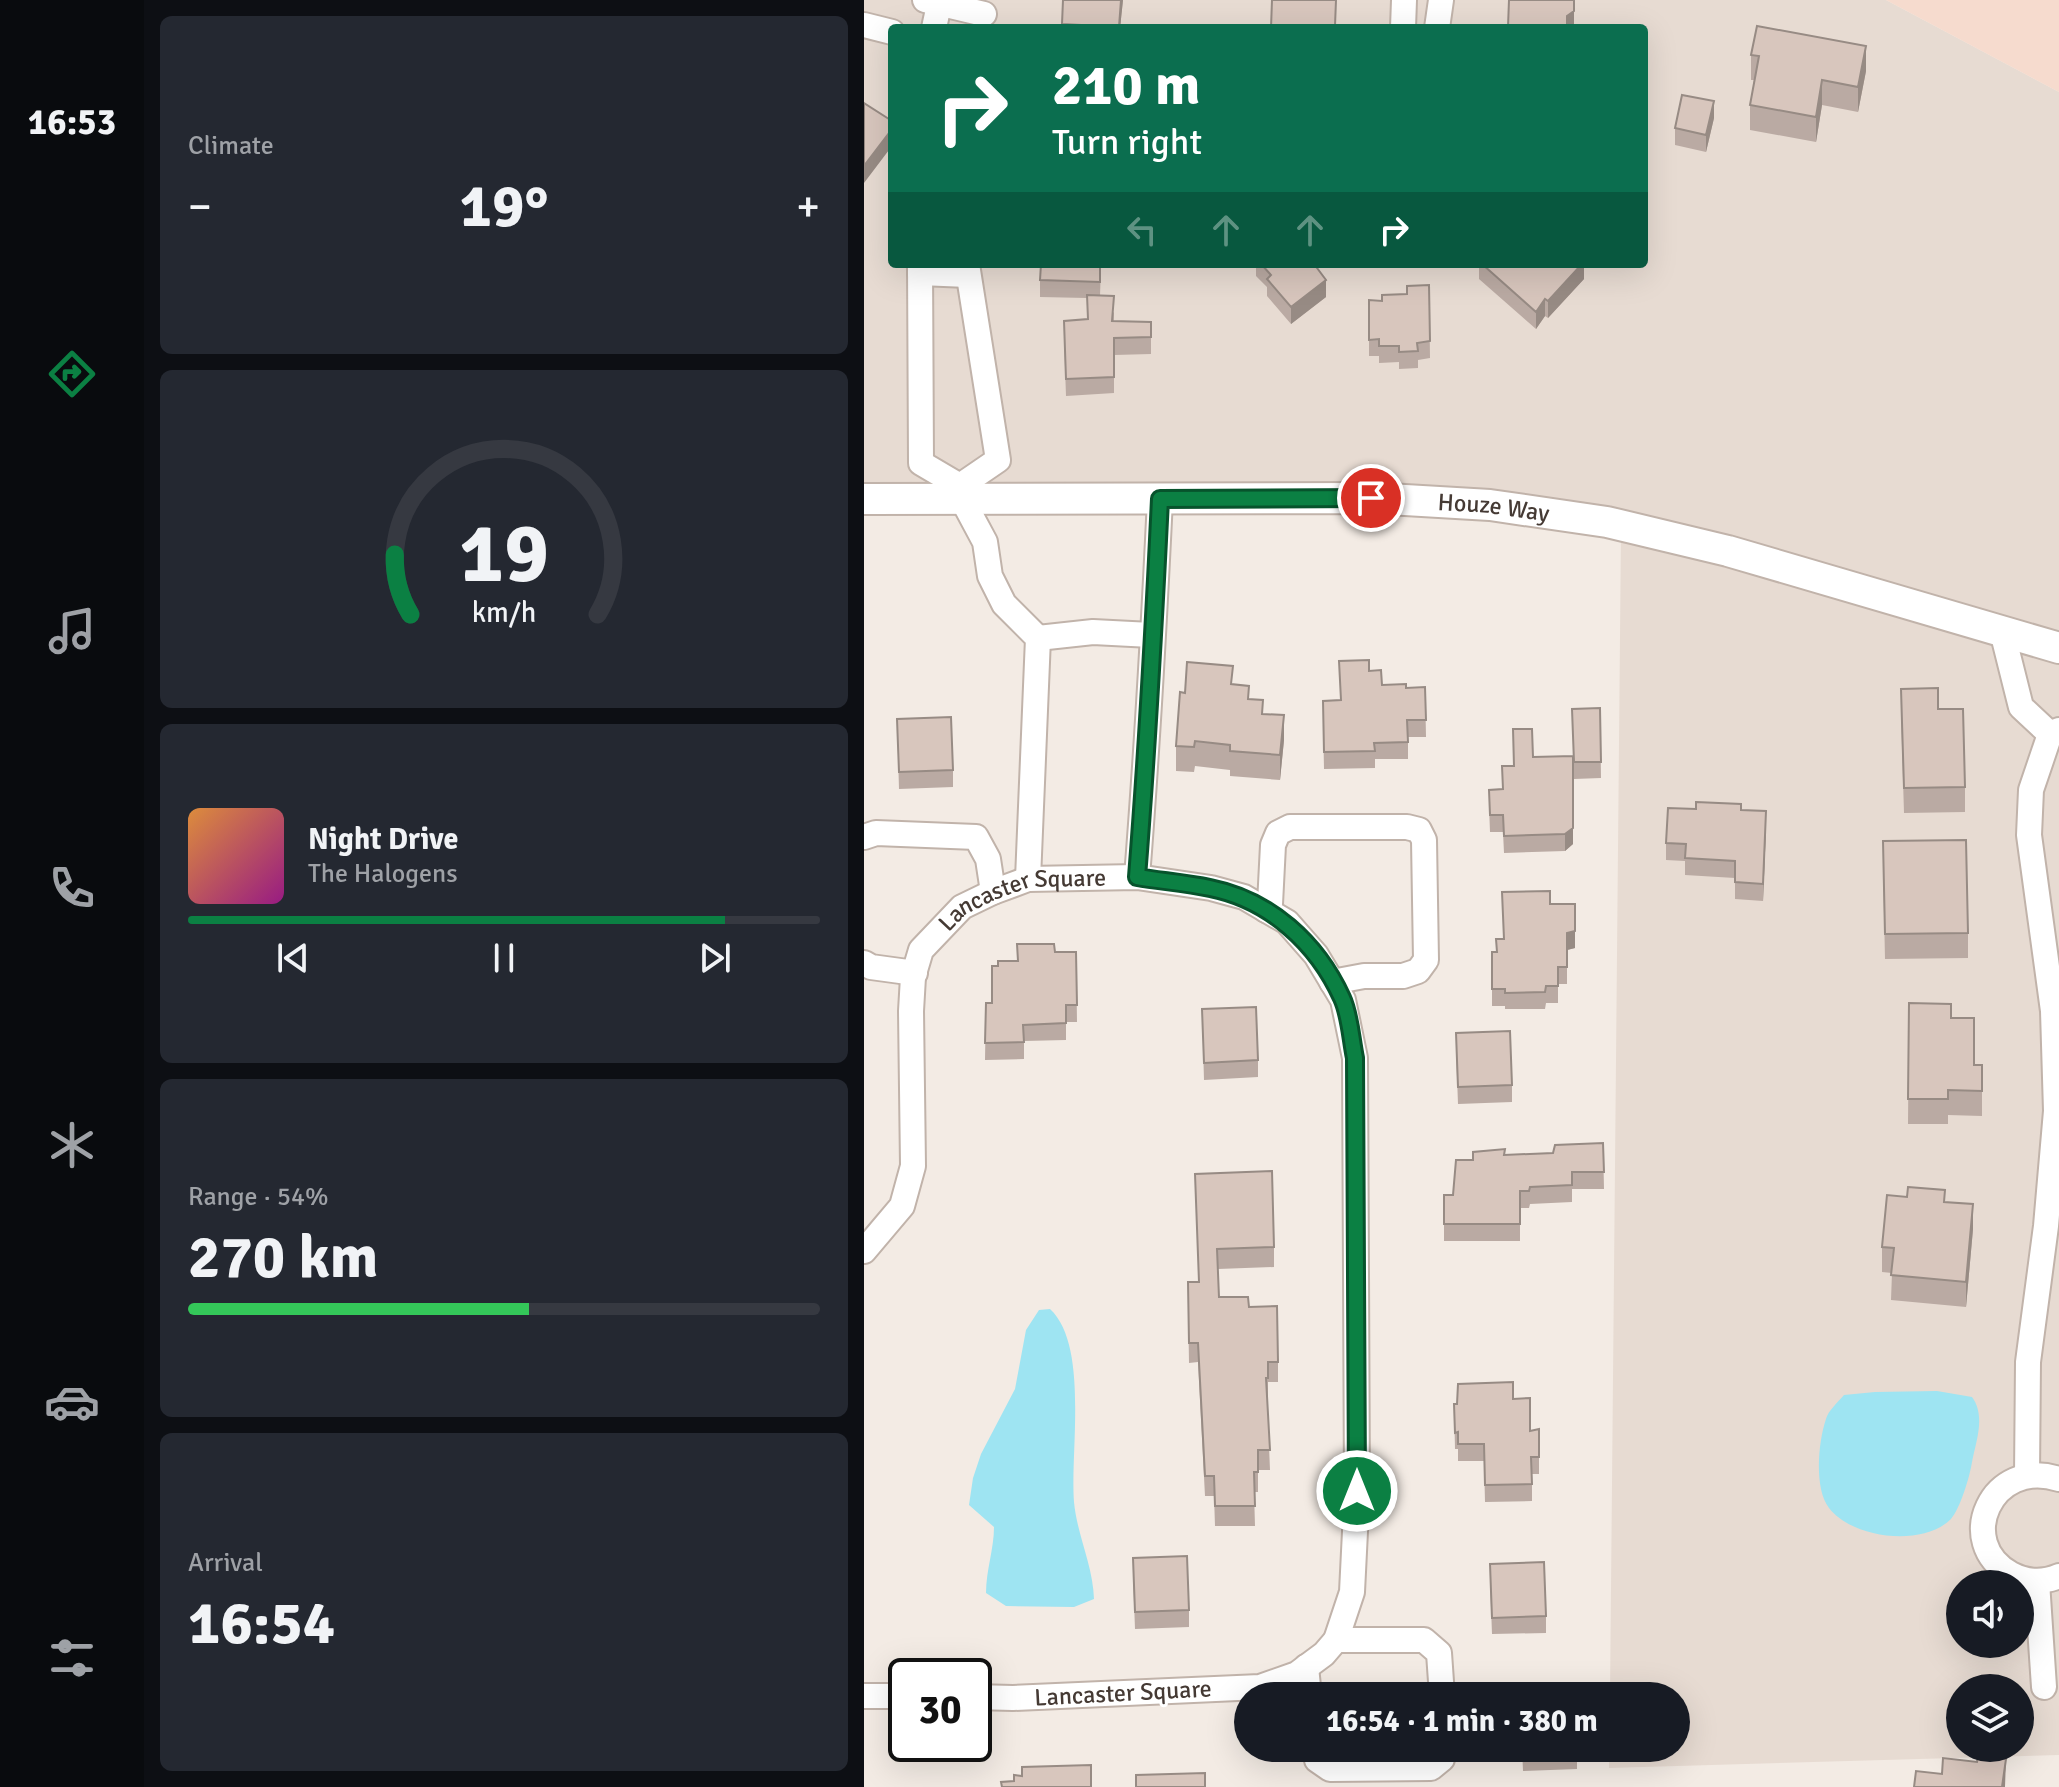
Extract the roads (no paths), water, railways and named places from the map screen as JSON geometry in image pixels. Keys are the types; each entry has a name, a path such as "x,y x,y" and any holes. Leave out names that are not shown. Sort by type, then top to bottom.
{"street":[{"path":"1403,24 1404,0"},
{"path":"1438,24 1441,0"},
{"path":"934,24 935,1 984,14"},
{"path":"864,25 888,31"},
{"path":"961,492 998,460 968,270 920,269 921,463 961,492 985,542 990,576 1004,604 1038,638 1028,879"},
{"name":"Houze Way","path":"864,499 961,492 1160,499 1371,498 1490,505 1607,522 1728,551 2059,648"},
{"path":"1137,877 1150,703 1160,499"},
{"path":"2002,631 2021,707 2055,732 2031,790 2029,835 2053,1011 2056,1111 2046,1226 2028,1362 2027,1475"},
{"path":"1038,638 1093,632 1151,635"},
{"path":"1266,910 1270,904 1273,845 1278,833 1290,827 1407,827 1419,830 1424,840 1426,960 1418,971 1403,976 1364,976 1332,982"},
{"path":"864,837 876,833 976,837 988,859 993,892"},
{"name":"Lancaster Square","path":"864,1251 902,1206 913,1166 911,1011 921,950 962,907 1028,879 1137,877 1211,888 1244,897 1287,922 1316,955 1343,1000 1355,1058 1357,1491 1352,1592 1336,1640 1297,1674 1260,1687 992,1697"},
{"path":"864,963 871,967 915,973"},
{"path":"2044,1687 2048,1579 2020,1579 2004,1571 1992,1558 1985,1542 1985,1516 1996,1492 2010,1481 2027,1475 2044,1474 2059,1479"},
{"path":"1336,1640 1424,1640 1439,1653 1441,1682"},
{"path":"1306,1667 1308,1682"},
{"path":"864,1696 888,1696"},
{"path":"1320,1762 1330,1769 1431,1768 1438,1762"}],"water":[{"path":"1050,1309 1062,1326 1070,1347 1074,1372 1074,1502 1094,1599 1074,1607 1006,1606 986,1593 994,1527 969,1505 973,1478 981,1454 1015,1389 1026,1330 1039,1310"},
{"path":"1937,1391 1972,1397 1978,1412 1979,1429 1969,1475 1951,1519 1939,1528 1924,1533 1888,1536 1854,1527 1840,1519 1824,1500 1819,1478 1821,1440 1831,1410 1844,1395"}]}
